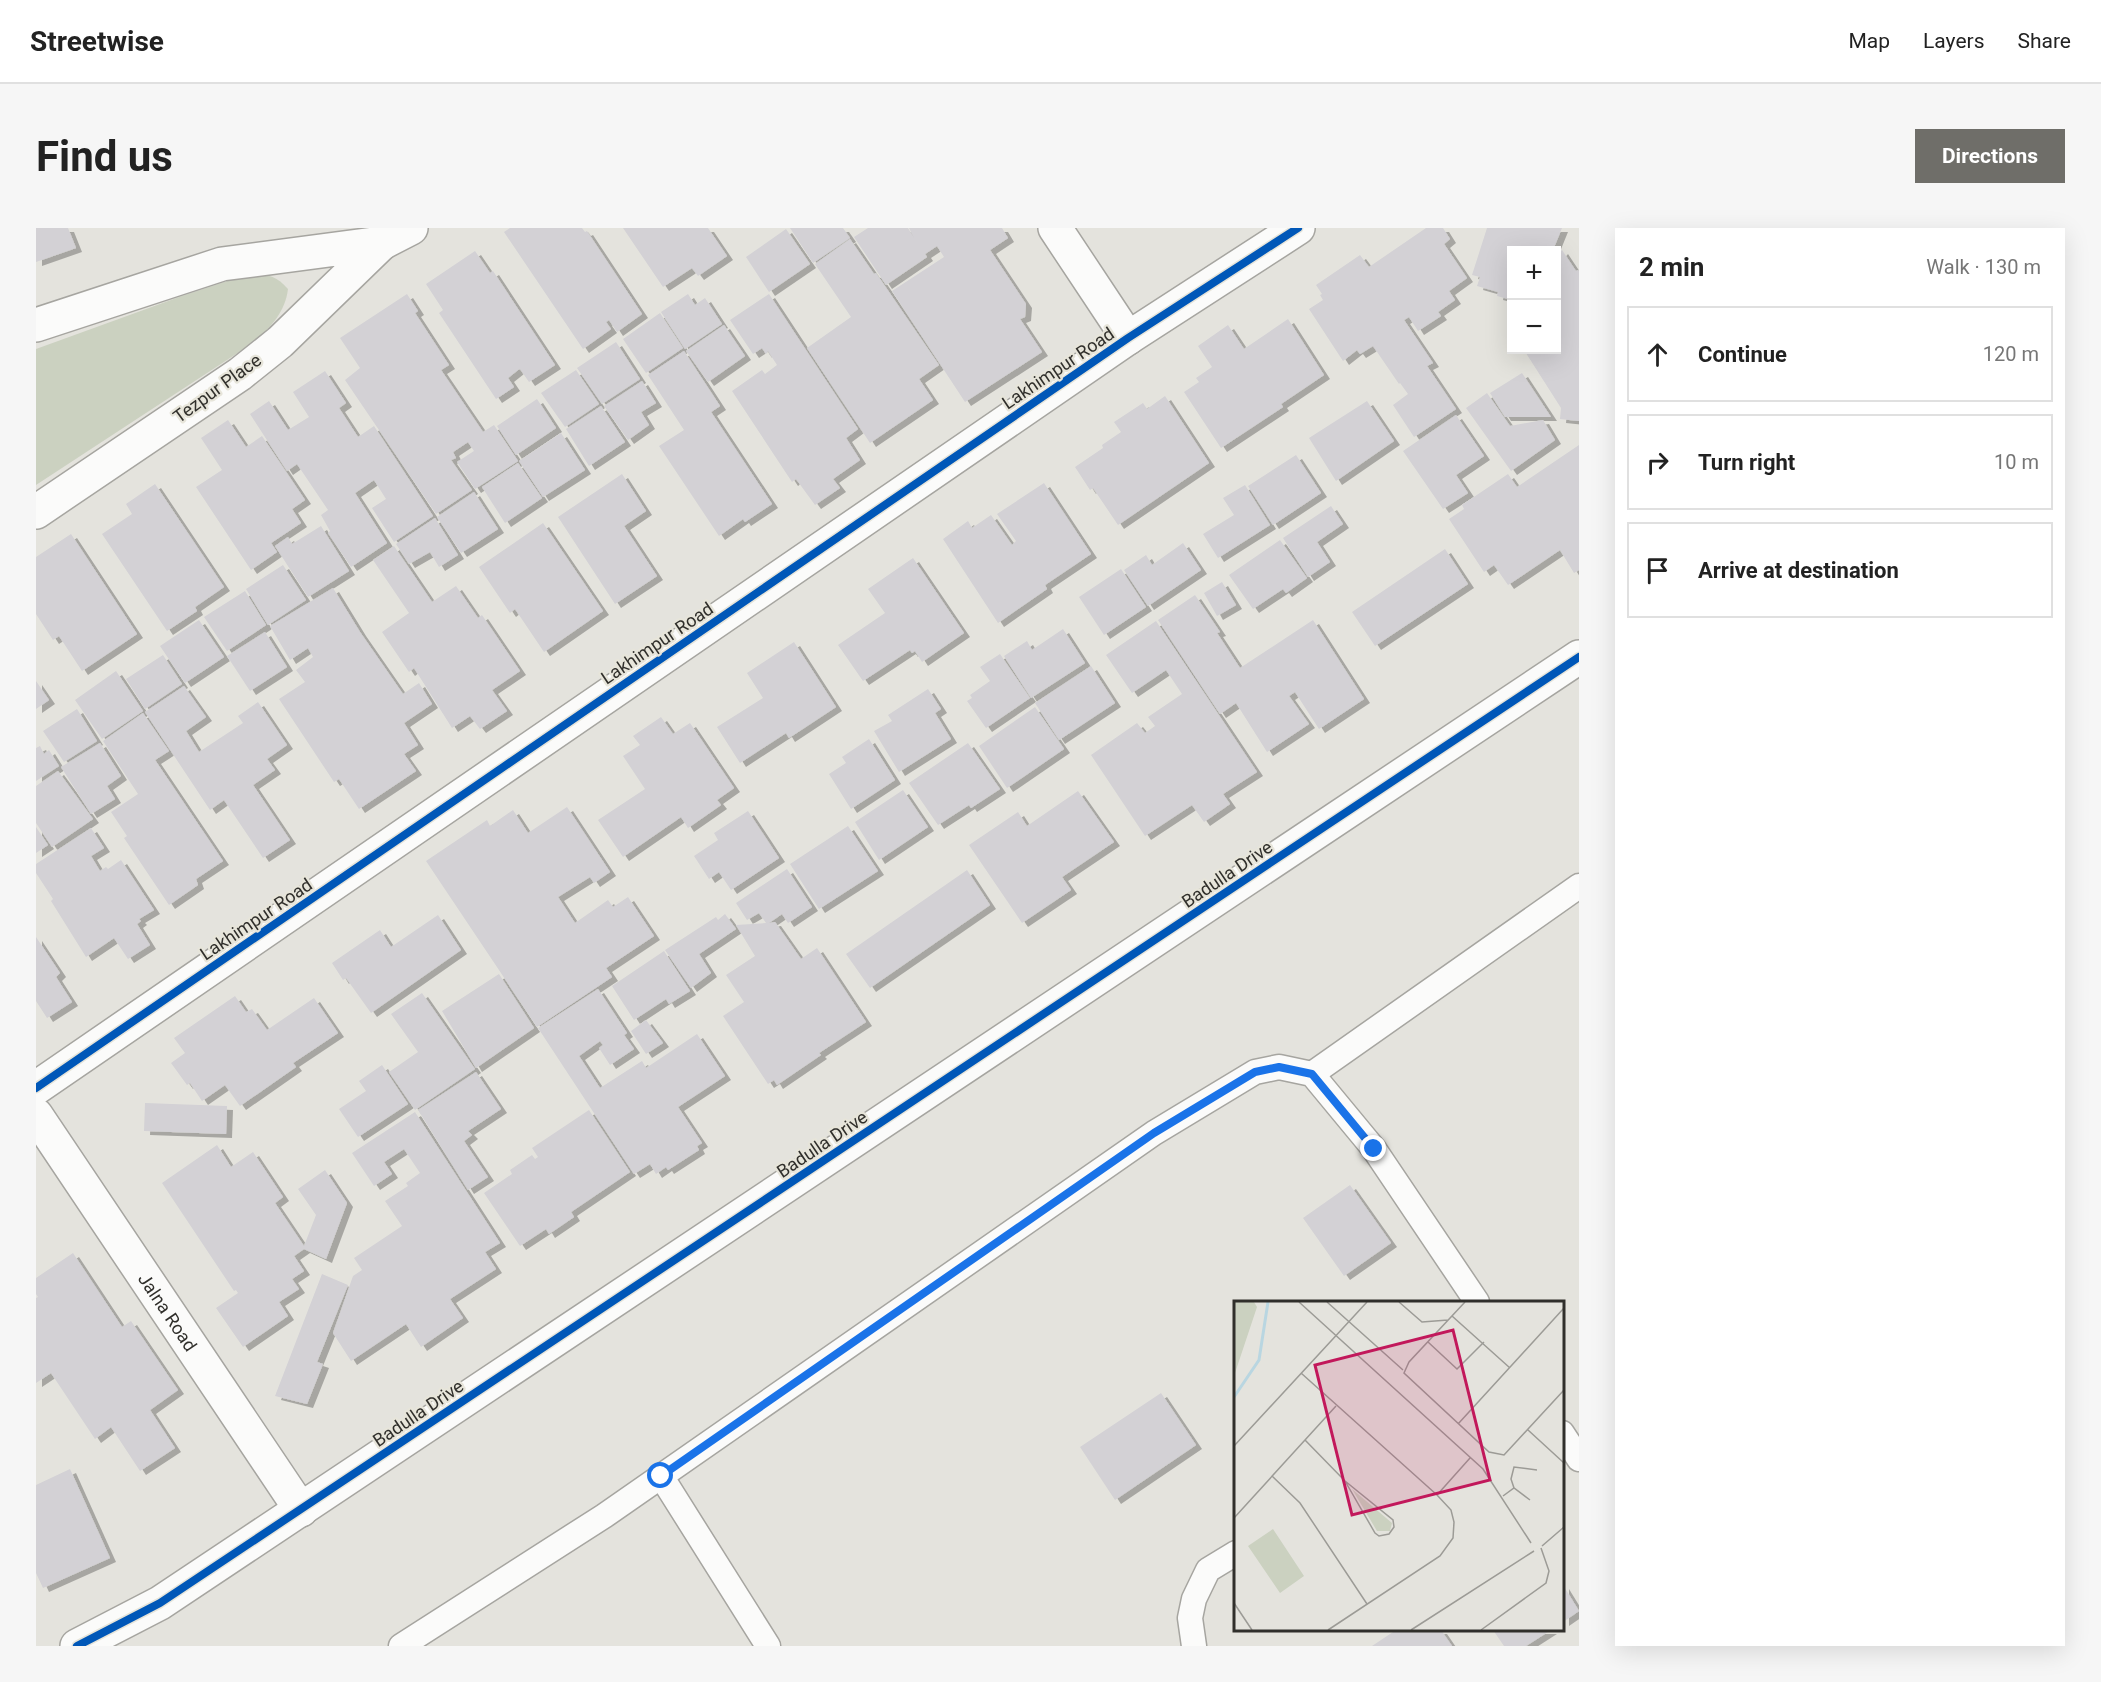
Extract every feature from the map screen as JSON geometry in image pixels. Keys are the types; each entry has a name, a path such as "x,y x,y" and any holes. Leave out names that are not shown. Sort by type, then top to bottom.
{"street":[{"name":"Tezpur Place","path":"36,512 240,375 280,342 382,243 411,228"},
{"path":"1055,228 1128,338"},
{"name":"Lakhimpur Road","path":"36,1088 1128,338 1298,228"},
{"name":"Tezpur Place","path":"36,325 222,264 382,243"},
{"name":"Badulla Drive","path":"77,1646 160,1603 1579,657"},
{"name":"Jalna Road","path":"36,1115 301,1510"}],"lane":[{"path":"1312,1074 1579,886"},
{"path":"401,1646 604,1516 1154,1133 1255,1072 1279,1067 1312,1074 1374,1149 1476,1301"},
{"path":"1564,1435 1579,1459"},
{"path":"661,1476 768,1646"},
{"path":"1194,1646 1190,1618 1194,1599 1209,1569 1234,1554"}],"green space":[{"path":"252,273 272,276 288,289 281,311 256,341 36,485 36,349"}],"building":[{"path":"36,228 68,228 76,248 36,262"},
{"path":"510,228 582,228 585,232 587,231 642,314 617,332 609,320 606,322 611,329 583,349 504,232"},
{"path":"623,228 708,228 727,256 698,276 692,268 663,287"},
{"path":"790,228 843,228 850,238 813,263"},
{"path":"868,228 908,228 914,238 909,228 1002,228 1008,238 990,250 1026,304 1025,317 1020,319 1042,352 965,402 892,291 944,257 937,246 925,254 927,257 886,285 854,237"},
{"path":"1426,228 1443,228 1450,239 1444,244 1467,278 1449,291 1455,300 1438,312 1441,316 1418,331 1409,317 1404,320 1433,363 1427,366 1456,409 1414,437 1393,405 1408,394 1373,346 1360,354 1357,350 1343,361 1309,309 1323,300 1316,285 1360,255 1369,267"},
{"path":"1487,228 1562,228 1555,246 1507,246 1507,299 1497,296 1498,292 1477,286 1480,277 1472,275"},
{"path":"786,229 810,264 769,292 746,257"},
{"path":"850,239 939,365 919,379 933,400 870,443 807,348 851,317 815,264"},
{"path":"475,251 490,273 493,271 555,365 529,382 520,369 518,370 508,378 514,387 496,399 439,313 443,310 426,284"},
{"path":"1561,251 1576,271 1579,271 1579,421 1560,419 1561,408 1527,354 1561,354"},
{"path":"407,294 418,311 415,313 449,365 441,370 483,432 494,425 518,461 475,489 457,462 474,451 468,442 453,452 456,458 451,460 472,490 436,514 345,380 360,368 340,338"},
{"path":"688,294 695,305 705,298 722,324 685,349 661,312"},
{"path":"769,294 858,429 846,438 860,460 833,479 840,488 815,505 796,479 792,482 732,391 762,370 765,374 777,365 768,351 766,354 762,348 753,354 730,320"},
{"path":"660,313 683,348 646,373 623,339"},
{"path":"1288,319 1324,375 1281,404 1283,407 1221,448 1184,392 1199,382 1196,378 1212,367 1198,346 1228,325 1244,349"},
{"path":"724,325 745,356 708,382 686,351"},
{"path":"616,342 640,379 602,404 577,368"},
{"path":"684,351 720,406 711,412 772,504 745,522 743,519 719,536 659,446 684,430 648,375"},
{"path":"576,370 599,404 565,427 541,393"},
{"path":"325,371 346,403 339,408 358,437 374,426 433,516 394,542 372,508 386,499 374,480 355,493 387,543 351,567 328,533 330,531 321,515 328,510 297,464 287,471 250,414 269,401 288,430 309,417 293,392"},
{"path":"1522,373 1551,417 1505,417 1490,393"},
{"path":"642,381 656,403 641,412 649,425 628,440 604,406"},
{"path":"1487,393 1510,426 1543,420 1555,440 1511,471 1466,408"},
{"path":"1165,396 1209,463 1118,525 1093,488 1090,490 1075,467 1103,448 1102,445 1121,432 1114,422 1143,403 1147,409"},
{"path":"537,399 556,428 516,455 497,426"},
{"path":"1367,401 1394,441 1336,481 1309,438"},
{"path":"601,406 625,442 589,466 566,429"},
{"path":"1456,415 1484,456 1456,475 1468,493 1443,509 1403,451"},
{"path":"228,420 246,447 262,436 305,500 292,509 301,523 271,543 277,552 251,570 196,487 222,470 201,438"},
{"path":"561,433 585,470 543,497 519,461"},
{"path":"1579,445 1579,570 1574,573 1560,550 1508,585 1494,565 1484,572 1449,519 1464,509 1462,505 1508,474 1517,487"},
{"path":"1296,455 1321,493 1273,525 1248,486"},
{"path":"518,463 542,498 505,523 482,487"},
{"path":"622,474 646,511 624,526 657,576 615,604 558,517"},
{"path":"1044,483 1091,554 1045,585 1047,589 998,623 943,539 968,521 972,528 991,515 1012,545 1016,541 997,514"},
{"path":"155,484 224,587 195,607 197,611 167,631 102,534 132,514 126,504"},
{"path":"1245,485 1270,525 1218,558 1203,534 1234,515 1223,498"},
{"path":"474,492 498,529 461,553 437,517"},
{"path":"1331,506 1343,524 1317,542 1330,562 1308,577 1283,538"},
{"path":"435,518 458,555 439,567 430,552 409,564 396,544"},
{"path":"543,523 603,611 544,652 515,609 510,613 479,567"},
{"path":"321,526 349,571 308,597 275,546 288,537 292,544"},
{"path":"71,534 137,634 82,671 59,636 53,640 36,614 36,557"},
{"path":"1280,540 1307,578 1286,593 1283,589 1253,609 1229,575"},
{"path":"1183,543 1201,570 1148,606 1124,570 1146,555 1152,565"},
{"path":"394,546 432,602 456,586 478,618 482,615 520,671 492,690 507,711 480,729 470,716 452,728 414,668 409,672 382,632 409,613 373,560"},
{"path":"1445,549 1468,584 1375,646 1352,612"},
{"path":"913,558 964,633 922,662 915,651 912,653 910,650 863,681 838,645 885,613 868,589"},
{"path":"283,565 306,600 268,625 246,589"},
{"path":"1121,569 1146,607 1104,635 1079,597"},
{"path":"1222,582 1236,605 1217,616 1204,593"},
{"path":"333,588 403,694 419,683 432,704 404,723 418,745 404,754 416,771 359,809 339,779 334,782 279,699 305,682 296,670 313,657 308,648 290,660 270,626"},
{"path":"245,591 266,625 227,651 204,617"},
{"path":"1195,595 1220,632 1217,633 1240,668 1313,620 1364,699 1319,729 1295,692 1289,696 1309,724 1267,752 1236,703 1220,714 1158,620"},
{"path":"199,620 224,657 185,683 160,646"},
{"path":"1156,621 1257,772 1223,794 1230,804 1204,822 1192,805 1145,836 1091,755 1137,723 1145,733 1155,726 1148,717 1182,694 1166,670 1132,693 1106,655"},
{"path":"1063,629 1085,663 1031,698 1004,656 1027,641 1032,650"},
{"path":"265,632 287,667 250,691 227,656"},
{"path":"794,642 836,707 789,738 786,733 740,763 717,727 763,698 747,673"},
{"path":"1000,654 1030,698 986,728 967,701 972,698 970,695 990,681 980,667"},
{"path":"163,655 182,684 145,709 126,679"},
{"path":"1091,666 1115,703 1059,740 1035,703"},
{"path":"116,671 143,711 102,739 75,700"},
{"path":"36,681 49,700 36,709"},
{"path":"184,686 206,717 186,731 199,752 243,723 238,716 258,702 287,745 267,759 275,770 253,785 290,840 263,858 224,800 210,810 145,712"},
{"path":"928,689 941,709 935,713 951,739 899,772 874,731 892,721 888,715"},
{"path":"1035,707 1064,749 1007,788 979,746"},
{"path":"77,709 97,741 64,762 43,731"},
{"path":"143,713 169,751 155,760 223,861 196,879 198,885 169,905 124,838 127,836 111,812 138,794 103,741"},
{"path":"661,717 673,734 690,723 734,788 717,800 721,805 688,828 681,817 623,857 598,820 645,789 623,756 640,745 633,736"},
{"path":"869,739 895,780 851,809 829,774 846,763 842,757"},
{"path":"100,743 121,776 107,786 115,799 91,814 61,767"},
{"path":"968,743 1000,789 971,808 969,805 938,825 909,783"},
{"path":"40,746 44,754 49,750 59,766 36,781 36,748"},
{"path":"58,771 93,819 52,847 36,823 36,786"},
{"path":"903,790 928,827 879,860 855,822"},
{"path":"1078,791 1114,842 1062,877 1071,890 1022,923 969,845 1018,812 1027,826"},
{"path":"567,807 610,872 594,883 590,877 558,897 575,923 608,900 613,907 628,897 654,936 606,968 612,977 537,1027 426,861 487,820 490,826 513,810 528,833"},
{"path":"748,811 779,858 731,890 719,872 709,879 694,856 718,840 714,833"},
{"path":"848,826 878,871 819,909 790,864"},
{"path":"36,827 48,845 36,853"},
{"path":"91,828 104,848 91,856 100,871 106,867 108,869 121,860 154,910 139,919 141,921 137,924 150,945 128,959 114,938 86,957 36,873 36,864"},
{"path":"787,869 812,907 788,923 782,914 769,923 775,922 801,959 817,948 866,1022 819,1053 821,1055 777,1085 774,1080 768,1084 723,1016 744,1002 726,975 755,956 736,925 766,923 759,913 747,920 736,903"},
{"path":"967,870 990,905 870,988 846,954"},
{"path":"725,914 736,929 699,954 711,973 691,988 665,950 716,917 718,920"},
{"path":"438,915 461,950 371,1013 346,978 343,980 332,963 380,930 391,947"},
{"path":"36,937 60,973 56,977 72,1002 47,1018 36,1001"},
{"path":"664,951 690,991 669,1004 666,999 634,1020 612,986"},
{"path":"499,974 534,1028 476,1068 442,1011"},
{"path":"598,989 627,1033 624,1035 634,1049 610,1065 599,1048 603,1045 600,1041 579,1056 600,1088 642,1061 646,1068 697,1034 725,1076 678,1107 702,1143 697,1146 699,1150 668,1170 666,1167 656,1174 650,1164 634,1174 538,1028"},
{"path":"422,993 475,1069 415,1110 389,1072 418,1052 391,1014"},
{"path":"235,996 246,1012 252,1009 267,1030 314,998 338,1033 293,1063 296,1067 240,1106 225,1085 202,1101 190,1083 187,1085 171,1063 185,1053 174,1038"},
{"path":"646,1020 663,1043 646,1054 631,1031"},
{"path":"382,1065 408,1104 358,1137 339,1109 366,1091 359,1081"},
{"path":"476,1072 501,1109 468,1131 472,1135 464,1141 488,1177 468,1190 418,1110"},
{"path":"145,1103 227,1106 226,1134 144,1131"},
{"path":"589,1110 630,1172 571,1212 574,1217 549,1234 546,1229 520,1246 484,1193 512,1174 510,1170 532,1155 535,1159 538,1157 532,1148"},
{"path":"415,1112 500,1243 485,1252 496,1269 450,1299 463,1318 421,1347 406,1324 351,1361 333,1333 353,1276 362,1270 354,1258 402,1226 385,1201 408,1186 406,1183 420,1173 404,1149 384,1162 392,1174 374,1186 352,1153"},
{"path":"217,1145 231,1167 253,1152 283,1197 275,1203 304,1246 316,1215 298,1189 325,1170 347,1203 326,1259 304,1249 294,1256 304,1271 292,1279 299,1289 279,1302 288,1316 243,1347 216,1308 238,1293 234,1291 162,1183"},
{"path":"1350,1185 1391,1243 1344,1276 1303,1218"},
{"path":"73,1253 122,1327 131,1321 178,1390 150,1410 175,1448 140,1471 111,1427 95,1439 51,1373 36,1383 36,1298 38,1297 36,1278"},
{"path":"322,1274 348,1285 317,1362 323,1364 307,1404 275,1396"},
{"path":"1161,1393 1196,1445 1115,1500 1080,1447"},
{"path":"70,1469 110,1558 43,1588 36,1573 36,1485"},
{"path":"1564,1587 1579,1611 1564,1621"},
{"path":"1394,1631 1442,1631 1452,1646 1372,1646"},
{"path":"1494,1631 1549,1631 1526,1646 1504,1646"}],"cycle path":[{"path":"36,1088 1128,338 1298,228"},
{"path":"77,1646 160,1603 1579,657"}],"route":[{"path":"661,1476 1154,1133 1255,1072 1279,1067 1312,1074 1374,1149"}]}
